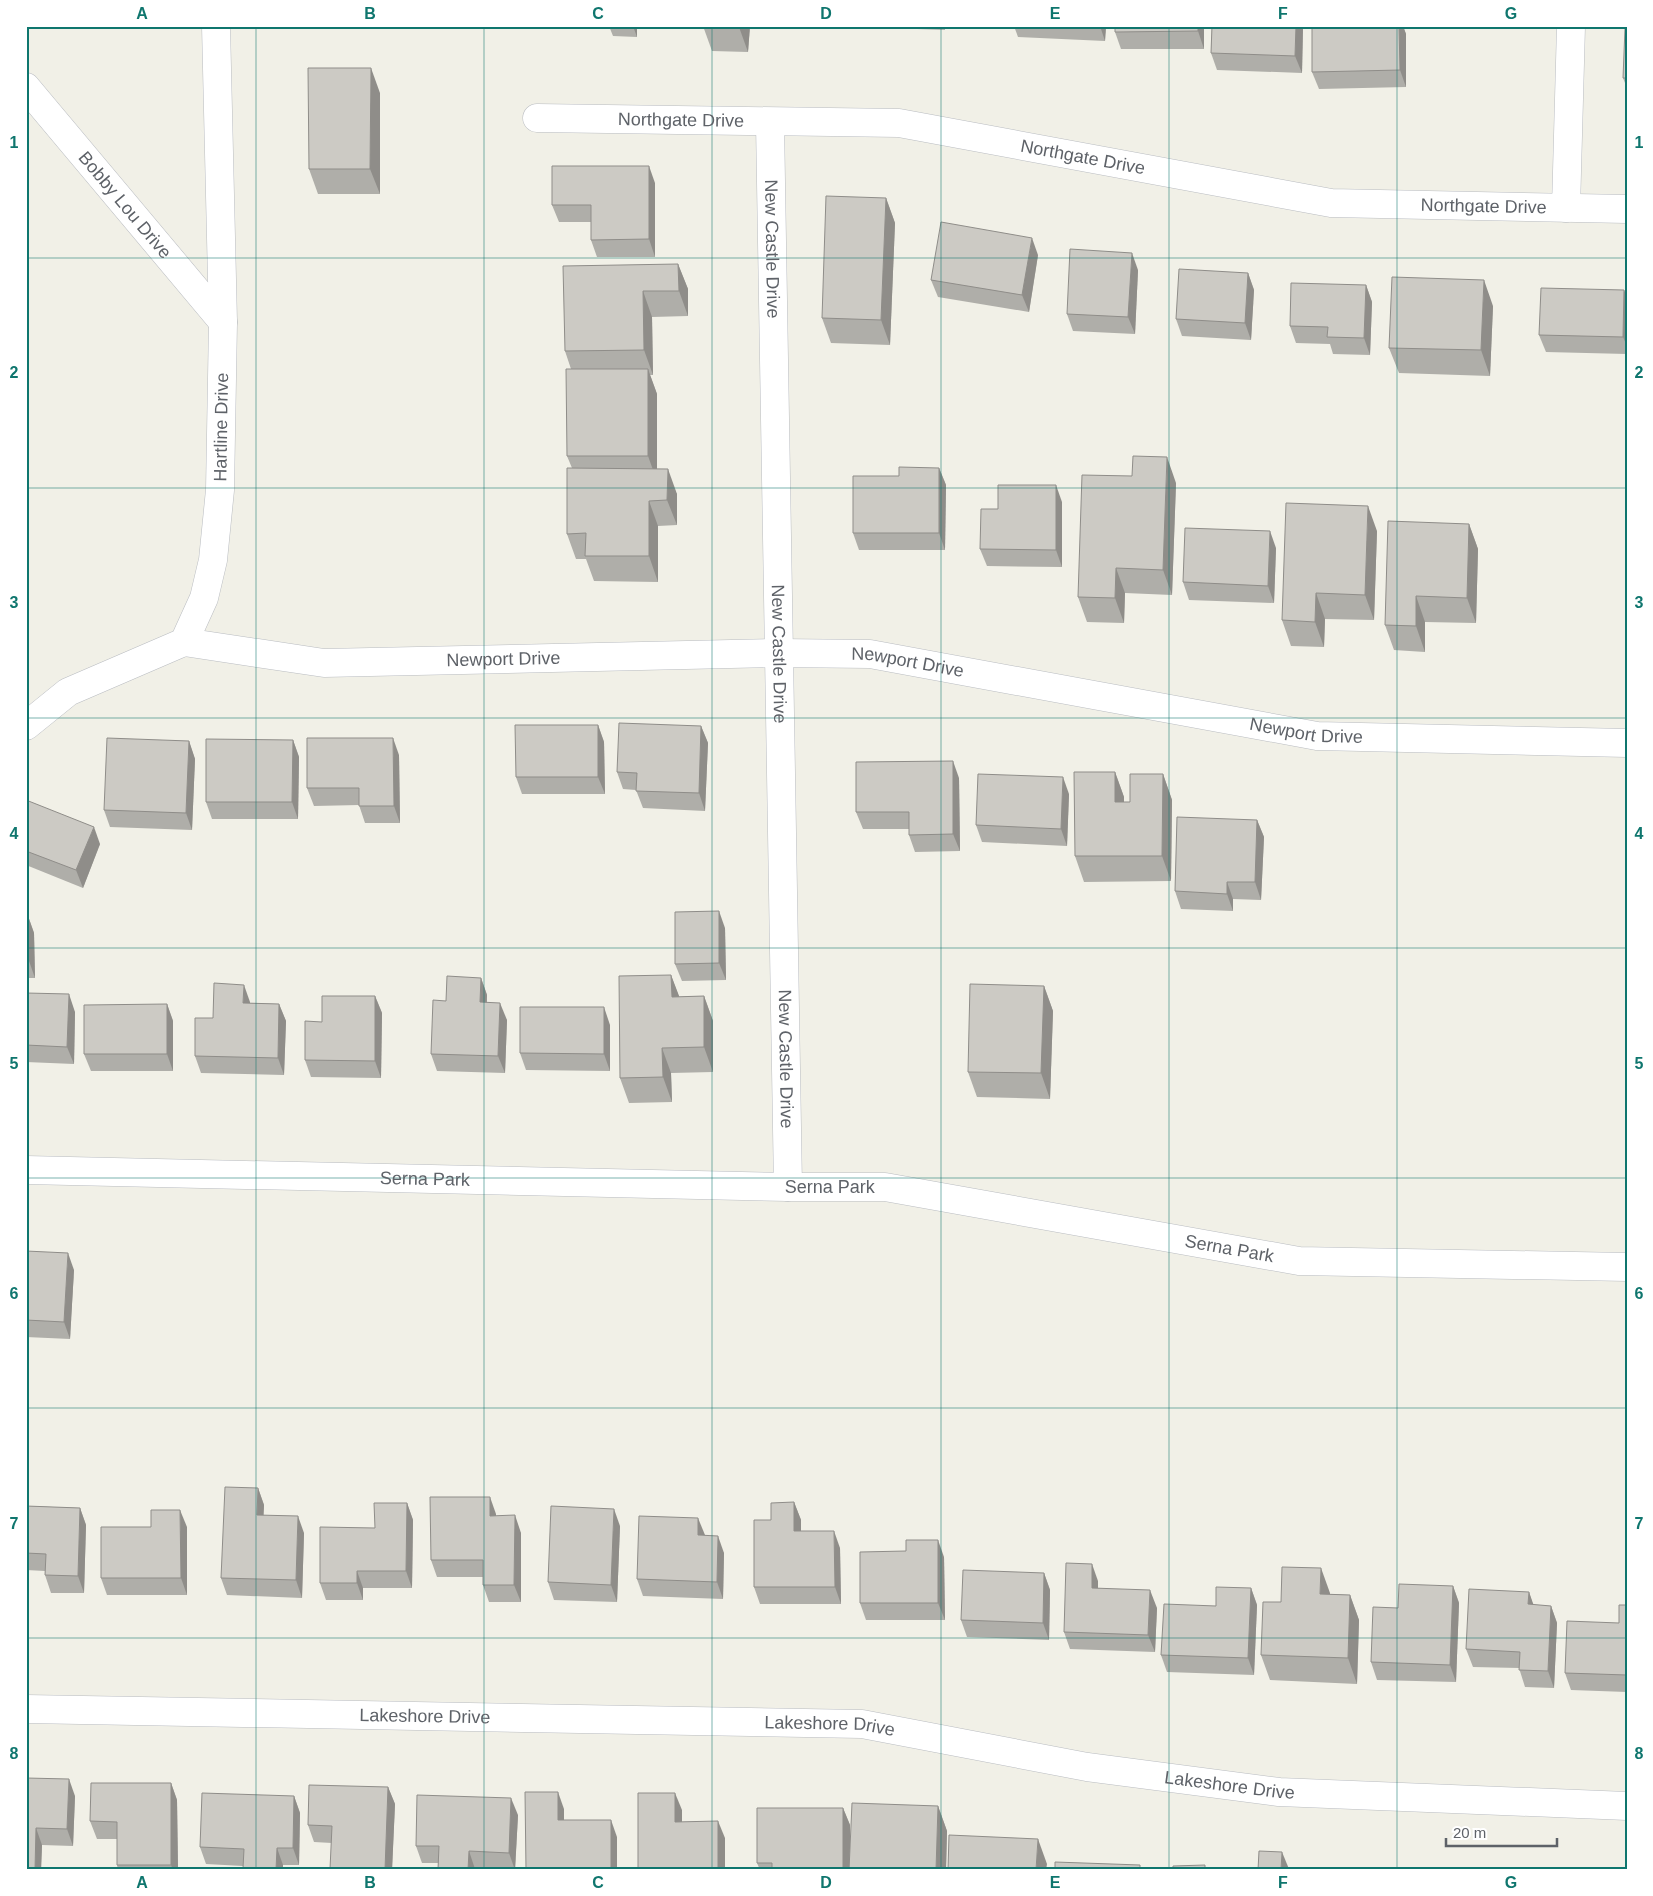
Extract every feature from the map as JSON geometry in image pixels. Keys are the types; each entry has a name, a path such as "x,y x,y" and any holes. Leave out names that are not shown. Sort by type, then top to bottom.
{"street":[{"name":"Hartline Drive","path":"184,642 204,598 212,560 220,490 223,322 216,26"},
{"path":"1566,208 1571,26"},
{"name":"Bobby Lou Drive","path":"26,87 223,322"},
{"name":"Northgate Drive","path":"538,118 770,123 899,123 1331,202 1627,209"},
{"name":"New Castle Drive","path":"770,123 788,1187"},
{"path":"26,726 68,692 184,642"},
{"name":"Newport Drive","path":"184,642 324,662 779,653 870,654 1317,736 1627,743"},
{"name":"Serna Park","path":"26,1170 788,1187 885,1187 1299,1261 1627,1268"},
{"name":"Lakeshore Drive","path":"26,1709 862,1724 1087,1767 1279,1792 1627,1806"}],"building":[{"path":"1115,26 1198,26 1198,31 1115,32"},
{"path":"1212,26 1296,26 1295,56 1211,53"},
{"path":"1312,26 1399,26 1400,70 1312,72"},
{"path":"1625,28 1627,28 1627,78 1623,78"},
{"path":"308,68 371,68 370,169 309,169"},
{"path":"552,166 649,166 649,239 591,240 591,205 552,205"},
{"path":"826,196 886,198 881,320 822,318"},
{"path":"941,222 1032,238 1022,295 931,280"},
{"path":"1070,249 1132,253 1128,317 1067,314"},
{"path":"678,264 679,291 643,291 644,350 565,351 563,266"},
{"path":"1179,269 1248,273 1245,323 1176,319"},
{"path":"1392,277 1484,280 1481,350 1389,348"},
{"path":"1291,283 1366,285 1364,338 1327,337 1328,327 1290,326"},
{"path":"1541,288 1624,290 1623,337 1539,335"},
{"path":"566,369 648,369 648,456 567,456"},
{"path":"1133,456 1167,457 1163,570 1116,568 1115,598 1078,597 1082,475 1132,476"},
{"path":"899,467 939,468 939,533 853,533 853,476 899,476"},
{"path":"567,468 668,469 667,500 649,501 649,556 585,556 586,533 567,534"},
{"path":"998,485 1056,485 1056,550 980,549 981,509 998,509"},
{"path":"1286,503 1368,506 1365,595 1316,593 1315,622 1282,620"},
{"path":"1388,521 1469,524 1467,598 1416,596 1416,626 1385,625"},
{"path":"1185,528 1270,531 1268,586 1183,582"},
{"path":"619,723 701,726 699,793 636,791 637,773 617,772"},
{"path":"515,725 598,725 598,777 516,777"},
{"path":"107,738 189,741 186,813 104,810"},
{"path":"307,738 393,738 394,806 359,806 359,788 307,788"},
{"path":"206,739 293,740 292,802 206,802"},
{"path":"953,761 953,834 909,835 909,812 856,812 856,762"},
{"path":"1074,772 1115,772 1115,802 1130,802 1130,774 1163,774 1162,856 1075,856"},
{"path":"978,774 1063,777 1061,829 976,825"},
{"path":"26,800 94,827 76,870 26,851"},
{"path":"1177,817 1257,820 1255,882 1227,882 1227,894 1175,891"},
{"path":"719,911 719,963 675,964 675,912"},
{"path":"26,916 28,916 29,961 26,961"},
{"path":"671,975 672,997 704,996 704,1047 662,1048 663,1077 620,1078 619,976"},
{"path":"447,976 481,978 480,1002 500,1003 498,1056 431,1054 433,1000 446,1001"},
{"path":"214,983 244,985 243,1003 279,1004 278,1058 195,1056 195,1018 213,1018"},
{"path":"970,984 1044,986 1041,1073 968,1072"},
{"path":"26,993 69,994 67,1047 26,1045"},
{"path":"322,996 375,996 375,1061 305,1060 305,1021 322,1022"},
{"path":"167,1004 167,1054 84,1054 84,1005"},
{"path":"520,1007 604,1007 604,1054 520,1053"},
{"path":"26,1251 68,1253 64,1322 26,1320"},
{"path":"225,1487 258,1488 257,1515 298,1516 296,1580 221,1578"},
{"path":"430,1497 490,1497 490,1516 515,1515 514,1585 483,1585 483,1560 431,1560"},
{"path":"794,1502 794,1531 834,1531 835,1587 754,1587 754,1520 771,1520 771,1503"},
{"path":"374,1503 407,1503 406,1571 357,1571 357,1583 320,1583 320,1527 375,1528"},
{"path":"26,1506 80,1508 78,1576 45,1575 46,1554 26,1553"},
{"path":"551,1506 614,1509 611,1585 548,1582"},
{"path":"151,1510 180,1510 181,1578 101,1578 101,1527 151,1527"},
{"path":"639,1516 698,1518 698,1535 718,1536 717,1582 637,1579"},
{"path":"906,1540 938,1540 938,1603 860,1603 860,1552 906,1551"},
{"path":"1066,1563 1092,1564 1092,1588 1150,1590 1148,1635 1064,1632"},
{"path":"1282,1567 1321,1568 1320,1594 1350,1595 1348,1658 1261,1655 1263,1602 1281,1602"},
{"path":"963,1570 1044,1573 1043,1623 961,1620"},
{"path":"1399,1584 1453,1586 1450,1665 1371,1662 1373,1607 1398,1608"},
{"path":"1216,1587 1251,1588 1248,1658 1161,1655 1164,1604 1216,1606"},
{"path":"1469,1589 1529,1592 1528,1604 1551,1606 1548,1671 1519,1670 1520,1652 1466,1649"},
{"path":"1619,1605 1627,1605 1627,1675 1565,1673 1567,1621 1619,1623"},
{"path":"26,1778 69,1779 67,1829 36,1828 35,1870 26,1870"},
{"path":"91,1783 171,1783 171,1865 117,1865 117,1822 90,1821"},
{"path":"309,1785 388,1787 385,1870 330,1869 332,1826 308,1825"},
{"path":"525,1792 558,1792 558,1820 611,1820 611,1870 526,1870"},
{"path":"202,1793 294,1796 293,1848 277,1848 276,1870 243,1868 244,1849 200,1847"},
{"path":"638,1793 675,1793 675,1822 718,1821 718,1870 638,1870"},
{"path":"417,1795 511,1798 509,1853 469,1851 468,1870 438,1869 439,1846 416,1846"},
{"path":"852,1803 938,1806 936,1870 849,1870"},
{"path":"757,1808 843,1808 843,1870 772,1870 772,1863 757,1863"},
{"path":"949,1835 1038,1839 1036,1870 948,1870"},
{"path":"1259,1851 1282,1852 1281,1870 1258,1870"},
{"path":"1055,1862 1140,1865 1140,1870 1055,1870"},
{"path":"1205,1865 1205,1870 1173,1870 1173,1866"}]}
